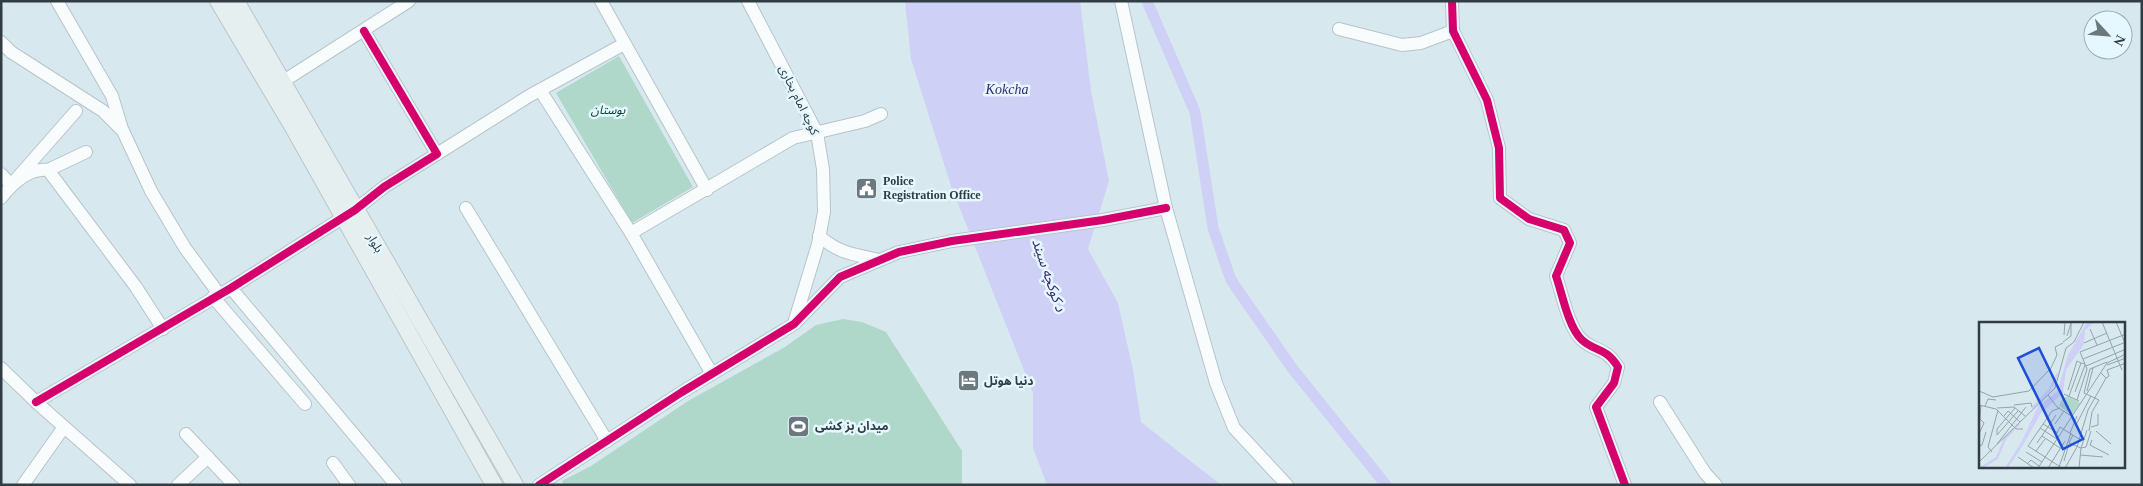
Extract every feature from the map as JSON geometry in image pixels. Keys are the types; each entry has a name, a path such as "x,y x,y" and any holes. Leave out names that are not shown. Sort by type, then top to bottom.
{"main road":[{"name":"بلوار","path":"218,1 299,126 349,214 494,485"},
{"name":"بلوار","path":"236,1 282,82 299,126"},
{"name":"بلوار","path":"349,214 426,328 515,485"}],"street":[{"path":"57,1 112,96 123,131 151,191 185,248 216,296 305,404"},
{"path":"282,82 409,1"},
{"path":"601,1 707,190"},
{"name":"کوچه امام بخاری","path":"748,1 817,133 823,169 824,212 794,324"},
{"path":"1121,1 1166,208 1216,383 1234,428 1287,485"},
{"path":"1452,1 1453,31 1488,100 1500,148 1500,198 1529,219 1564,230 1570,243 1556,276 1571,321 1581,339 1611,356 1618,367 1614,383 1596,407 1625,485"},
{"path":"1339,29 1402,45 1421,42 1453,31"},
{"path":"364,31 437,154"},
{"path":"1,42 26,61 103,111 123,131"},
{"path":"36,402 231,288 349,214 384,187 540,90 624,44"},
{"path":"540,90 631,232 712,374"},
{"path":"1,198 76,111"},
{"path":"631,232 707,190 793,138 865,121 881,114"},
{"path":"11,185 37,170 48,170 86,152"},
{"path":"48,170 136,287 163,328"},
{"path":"1,174 11,185"},
{"path":"466,208 607,441"},
{"path":"539,485 794,324 840,277 899,252 952,241 1103,220 1166,208"},
{"path":"819,236 834,248 846,253 879,260"},
{"path":"231,288 396,485"},
{"path":"1,368 36,402 130,485"},
{"path":"1660,402 1705,473 1716,485"},
{"path":"23,485 64,427"},
{"path":"186,434 234,485"},
{"path":"178,485 208,457"},
{"path":"333,463 349,485"}],"green space":[{"name":"بوستان","path":"619,56 693,187 632,223 556,93"},
{"name":"میدان بز کشی","path":"843,319 862,322 886,332 962,451 962,485 564,485 562,481 591,466 688,401 785,347 816,325"}],"water":[{"name":"Kokcha","path":"905,1 1080,1 1091,91 1109,181 1088,249 1118,303 1133,370 1141,422 1221,485 1047,485 1033,448 1033,393 951,186 911,59"}],"waterway":[{"path":"1147,1 1195,112 1213,228 1231,280 1292,368 1386,485"}],"cycle path":[{"path":"1452,1 1453,31 1487,100 1499,148 1500,198 1529,219 1564,230 1570,243 1556,276 1572,326 1581,339 1590,346 1604,352 1618,367 1614,383 1596,407 1625,485"},
{"path":"36,402 231,288 355,210 384,187 437,154 364,31"},
{"path":"539,485 682,392 794,324 840,277 899,252 952,241 1103,220 1166,208"}],"place":[{"name":"Police Registration Office","path":"867,188"},
{"name":"دنیا هوتل","path":"968,381"},
{"name":"میدان بز کشی","path":"799,426"}],"water label":[{"name":"د کوکچه سیند","path":"1049,275"}]}
